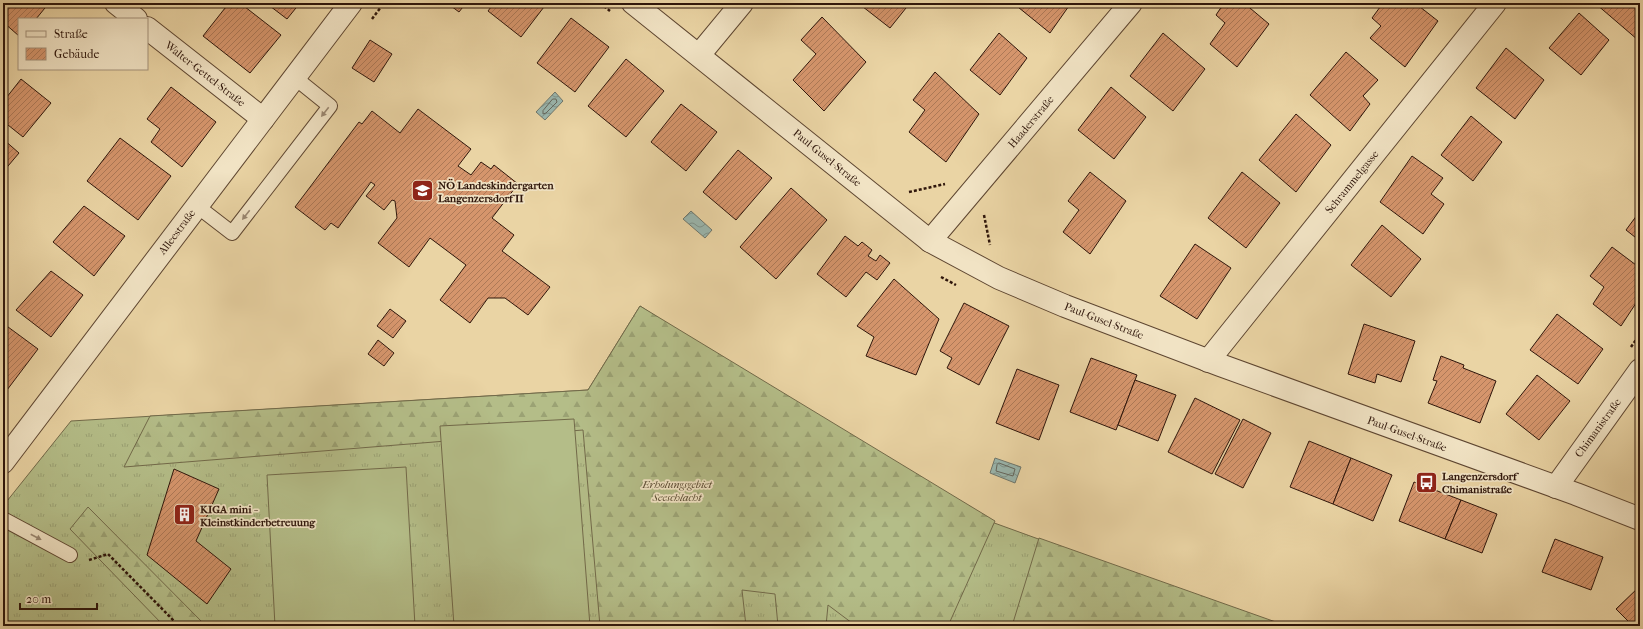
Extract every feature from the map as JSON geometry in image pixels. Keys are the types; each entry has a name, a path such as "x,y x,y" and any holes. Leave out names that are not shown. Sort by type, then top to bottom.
{"street":[{"path":"116,3 135,18"},
{"name":"Alleestraße","path":"3,462 294,77 352,3"},
{"name":"Paul-Gusel-Straße","path":"633,3 930,241 1005,280 1065,306 1208,361 1556,487 1640,519"},
{"path":"699,55 742,3"},
{"name":"Haaderstraße","path":"930,241 1131,3"},
{"name":"Schrammelgasse","path":"1208,361 1495,3"},
{"name":"Walter-Gettel-Straße","path":"148,29 263,119"},
{"name":"Chimanistraße","path":"1556,487 1640,370"}],"lane":[{"path":"197,206 232,233 330,106 294,77"},
{"path":"3,519 70,555"}],"path":[{"path":"908,192 951,183 983,208 991,252"},
{"path":"83,561 108,554 180,626"}],"green space":[{"name":"Erholungsgebiet Seeschlacht","path":"640,306 953,508 1278,626 3,626 3,506 71,421 588,390"},
{"path":"640,306 995,521 948,626 856,626 828,605 826,626 778,626 775,594 742,590 746,626 600,626 583,430 124,467 150,416 588,390"},
{"path":"574,419 590,626 454,626 440,426"},
{"path":"406,467 415,626 275,626 267,475"},
{"path":"88,507 206,626 164,626 70,529"},
{"path":"1039,538 1287,626 1012,626"}],"water":[{"path":"555,92 563,101 545,120 536,112"},
{"path":"691,211 712,230 705,238 683,219"},
{"path":"995,458 1021,467 1015,483 990,473"}],"building":[{"path":"3,3 49,3 37,18 18,18 18,35 3,22"},
{"path":"229,3 240,3 281,35 250,73 203,36"},
{"path":"266,3 300,3 287,19"},
{"path":"447,3 466,3 459,12"},
{"path":"494,3 547,3 521,37 488,11"},
{"path":"858,3 910,3 890,28"},
{"path":"1013,3 1071,3 1050,33"},
{"path":"1224,3 1244,3 1269,24 1237,67 1210,44 1225,23 1216,15"},
{"path":"1383,3 1415,3 1438,21 1405,67 1370,38 1381,26 1372,18"},
{"path":"1640,3 1640,37 1638,40 1596,4"},
{"path":"1579,13 1609,40 1581,75 1549,48"},
{"path":"822,17 866,62 824,111 793,80 816,54 801,40"},
{"path":"571,18 609,47 575,92 537,63"},
{"path":"999,33 1027,58 1000,95 970,70"},
{"path":"1163,33 1205,69 1173,111 1130,76"},
{"path":"370,40 392,54 374,82 352,68"},
{"path":"1506,48 1544,80 1515,119 1476,88"},
{"path":"1346,52 1378,80 1363,96 1370,104 1350,131 1310,95"},
{"path":"626,59 664,91 626,137 588,106"},
{"path":"935,72 979,114 946,162 909,132 925,110 913,100"},
{"path":"21,79 51,103 23,137 3,121 3,102"},
{"path":"171,87 216,122 182,167 151,142 160,129 147,119"},
{"path":"1111,87 1146,117 1114,159 1078,130"},
{"path":"681,104 717,132 686,171 651,142"},
{"path":"418,109 471,149 458,166 471,175 481,162 491,169 494,165 518,184 492,218 514,235 502,251 550,287 528,315 505,298 488,298 470,323 440,300 466,265 430,238 409,267 378,243 397,218 395,201 392,200 384,210 366,196 375,185 371,182 338,228 331,223 325,230 295,207 359,122 362,124 372,111 400,133"},
{"path":"1296,114 1331,145 1296,192 1259,160"},
{"path":"1471,116 1502,142 1473,181 1441,155"},
{"path":"120,138 171,176 138,220 87,181"},
{"path":"3,139 19,153 3,172"},
{"path":"738,150 772,178 736,220 703,192"},
{"path":"1412,156 1443,178 1431,194 1444,204 1423,234 1380,202"},
{"path":"1090,172 1126,201 1090,254 1063,232 1079,210 1068,201"},
{"path":"1242,172 1280,203 1246,248 1208,218"},
{"path":"791,188 827,220 776,279 740,247"},
{"path":"84,206 125,236 94,276 53,242"},
{"path":"1640,211 1640,241 1626,230"},
{"path":"1382,225 1421,259 1391,297 1351,265"},
{"path":"845,236 858,246 862,242 872,250 868,256 876,261 880,255 890,263 877,280 866,272 846,297 817,274"},
{"path":"1195,244 1231,268 1197,319 1160,296"},
{"path":"1612,247 1640,268 1640,297 1621,326 1593,304 1604,287 1590,276"},
{"path":"51,271 83,295 51,337 16,310"},
{"path":"894,279 939,319 916,375 866,356 874,337 857,326"},
{"path":"964,303 1009,326 979,385 947,368 952,358 940,351"},
{"path":"390,309 406,321 393,338 377,326"},
{"path":"1557,314 1603,349 1578,384 1530,350"},
{"path":"4,324 38,349 7,390 3,388"},
{"path":"1364,324 1415,341 1401,382 1377,374 1375,383 1348,374"},
{"path":"378,340 394,353 384,366 368,354"},
{"path":"1441,356 1464,365 1463,368 1496,381 1480,423 1428,403 1437,381 1433,380"},
{"path":"1091,358 1137,375 1116,430 1070,412"},
{"path":"1017,369 1059,385 1039,440 996,423"},
{"path":"1537,375 1570,401 1539,440 1506,414"},
{"path":"1135,380 1176,395 1158,441 1118,425"},
{"path":"1195,398 1240,420 1212,474 1168,452"},
{"path":"1243,419 1271,433 1243,488 1215,474"},
{"path":"1309,441 1351,458 1333,504 1290,487"},
{"path":"1351,458 1392,475 1373,521 1333,504"},
{"name":"KIGA mini - Kleinstkinderbetreuung","path":"174,469 219,489 196,541 231,569 207,604 147,555"},
{"path":"1414,482 1461,500 1445,539 1399,521"},
{"path":"1461,500 1497,514 1482,553 1445,539"},
{"path":"1555,539 1603,557 1591,590 1542,572"},
{"path":"1640,586 1640,626 1633,626 1616,609"}],"place":[{"name":"NÖ Landeskindergarten Langenzersdorf II","path":"423,191"},
{"name":"Langenzersdorf Chimanistraße","path":"1427,482"},
{"name":"KIGA mini - Kleinstkinderbetreuung","path":"184,515"}]}
